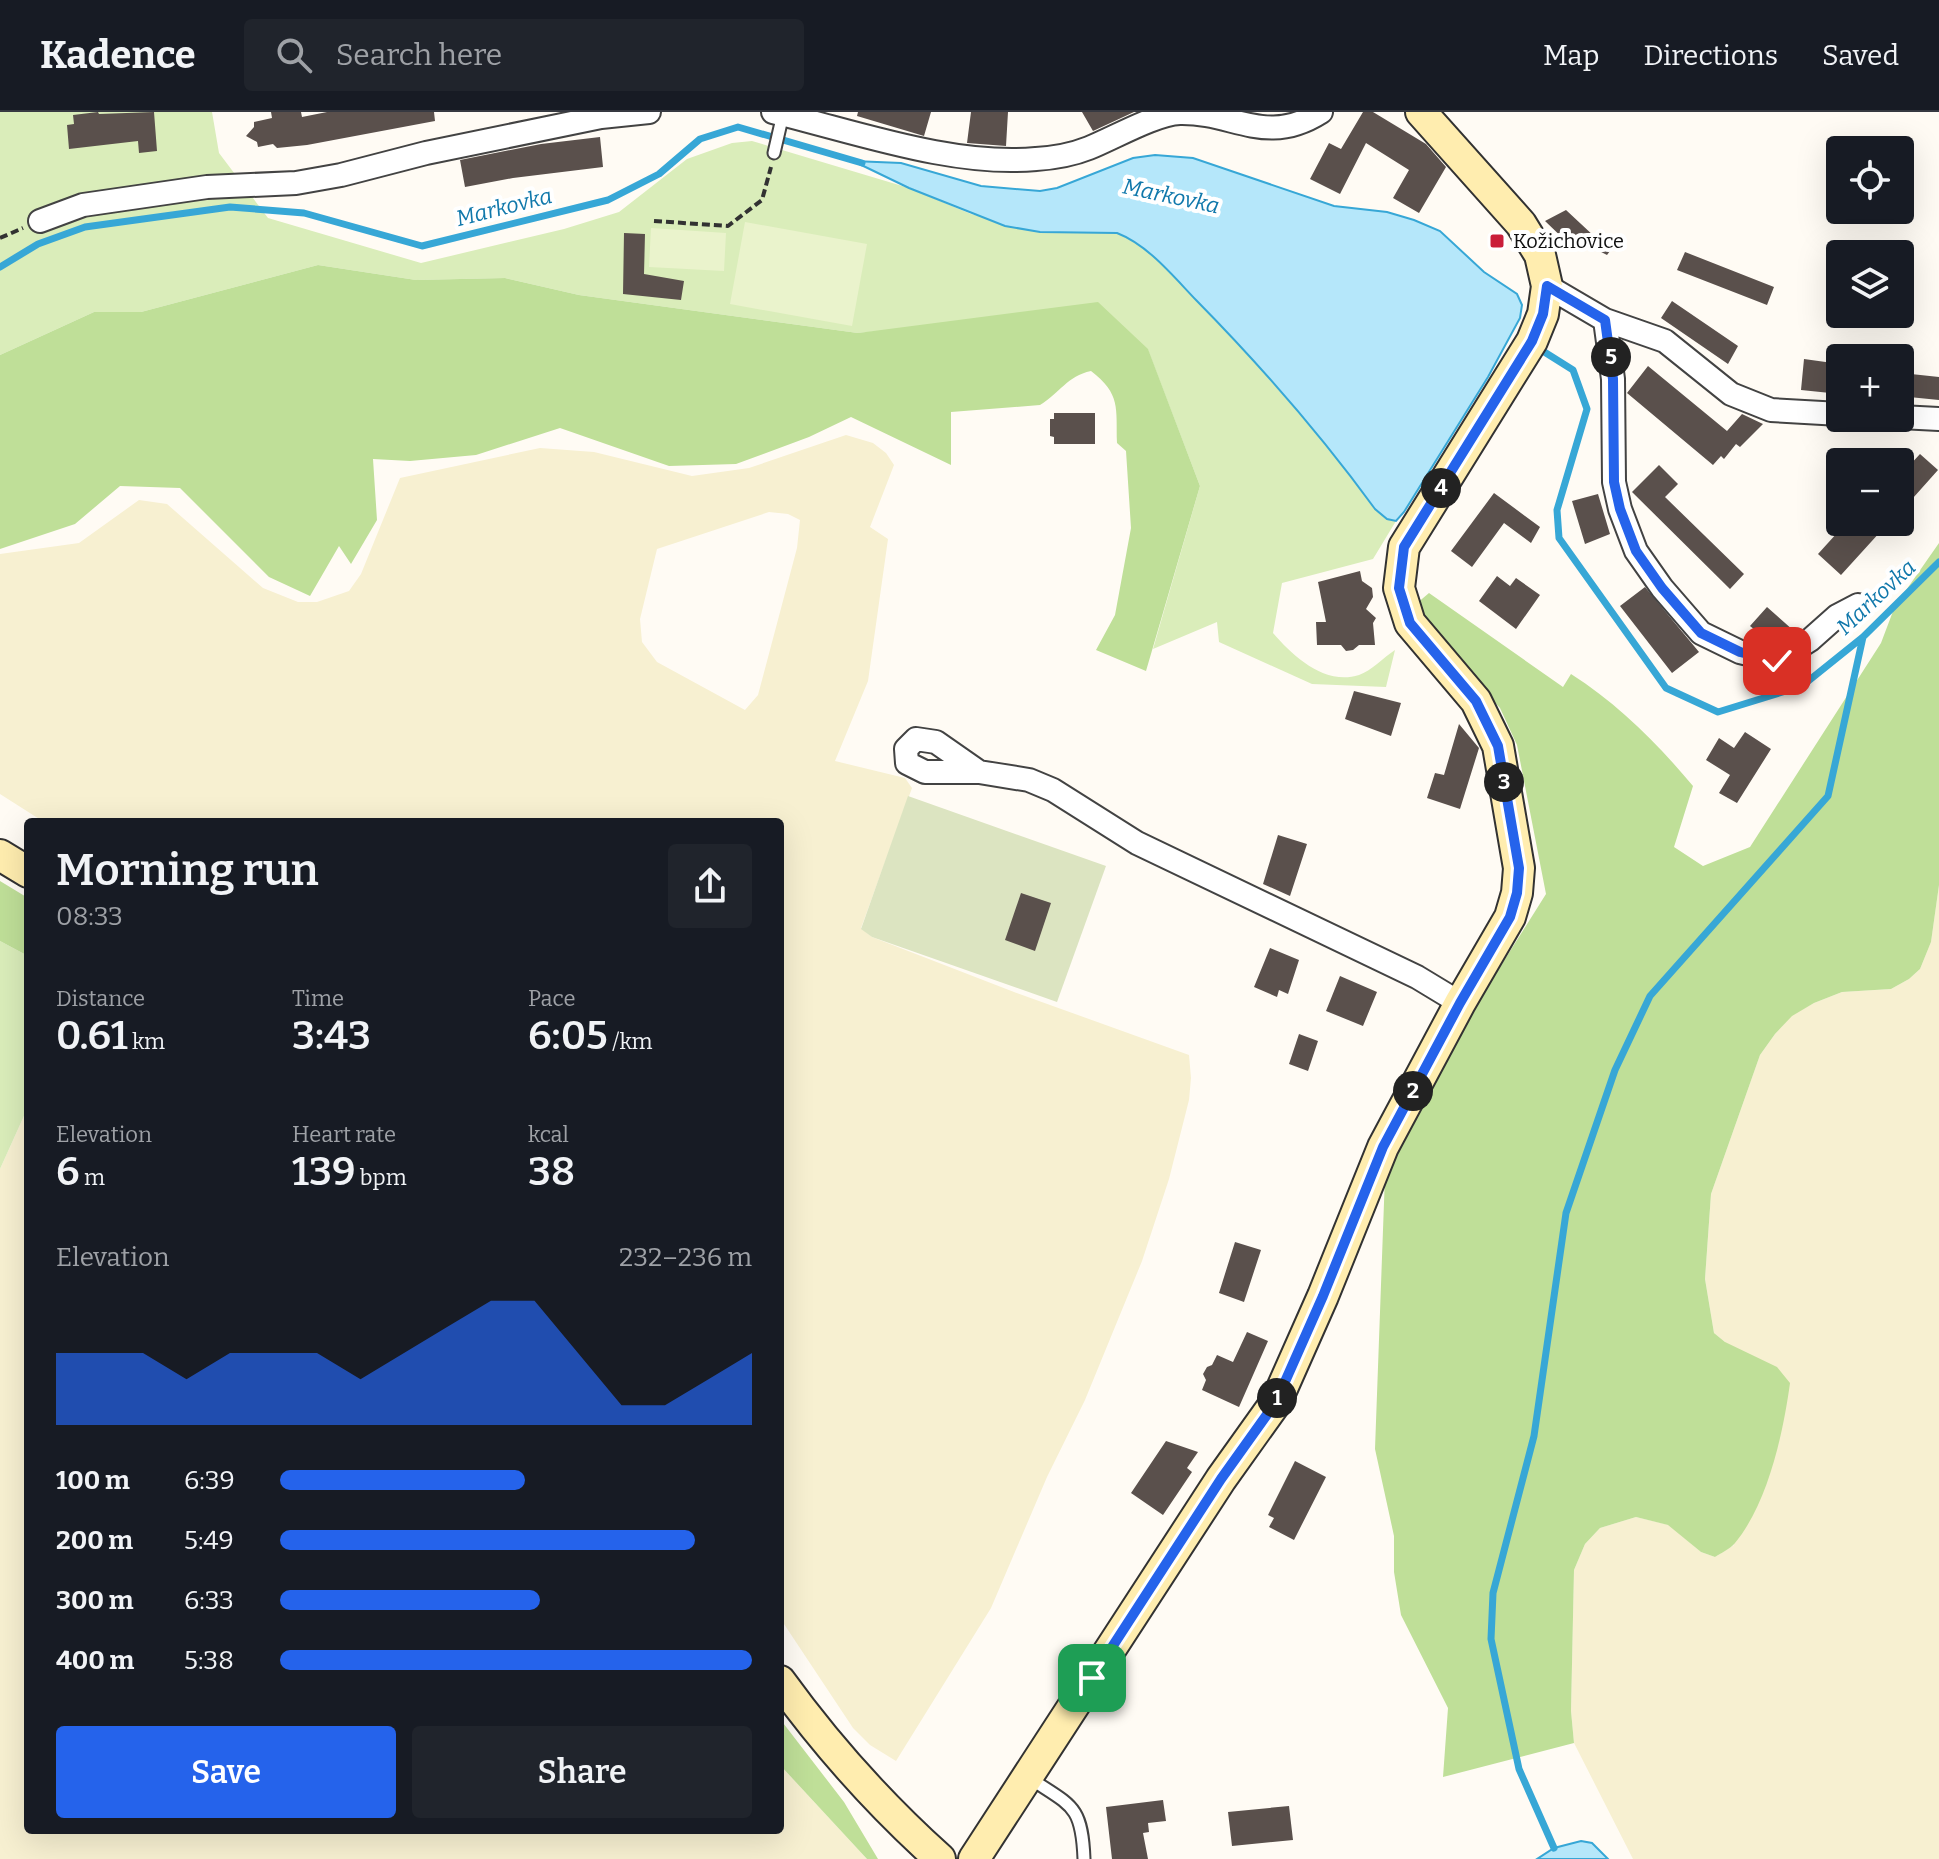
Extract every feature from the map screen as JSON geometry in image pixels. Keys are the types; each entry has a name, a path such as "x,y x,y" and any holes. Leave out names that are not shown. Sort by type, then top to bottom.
{"street":[{"path":"40,221 83,205 207,187 296,183 601,117 649,112"},
{"path":"777,116 916,148 980,158 1035,159 1086,150 1175,112 1206,113 1244,125 1280,129 1321,112"},
{"path":"974,1859 1221,1479 1276,1402 1383,1147 1510,917 1517,893 1519,868 1498,746 1476,701 1410,623 1399,588 1404,547 1532,341 1543,314 1547,286 1540,255 1521,224 1421,112"},
{"path":"1547,286 1605,320 1665,341 1731,394 1771,410 1826,413"},
{"path":"1605,320 1613,379 1614,482 1620,509 1636,551 1662,588 1701,633 1740,652 1777,661 1810,640 1837,616 1858,605"},
{"path":"1914,418 1939,419"},
{"path":"979,772 1029,780 1053,790 1137,843 1417,977 1460,1003"},
{"path":"0,855 24,870"},
{"path":"784,1686 815,1729 899,1822 940,1859"}],"lane":[{"path":"774,153 777,116"},
{"path":"1027,1777 1069,1804 1080,1818 1084,1859"}],"path":[{"path":"654,221 728,226 762,200 774,153"}],"shaded area":[{"path":"846,435 873,443 886,453 894,465 870,527 888,539 868,681 835,761 905,778 912,788 861,928 872,937 1014,992 1189,1055 1189,1100 1169,1179 1142,1261 1085,1400 1047,1477 991,1608 896,1761 870,1745 853,1728 784,1624 784,818 38,818 0,794 0,554 79,543 139,500 167,504 263,588 298,602 317,602 349,591 361,574 400,478 540,448 594,452 692,476 749,468","holes":["769,512 788,514 800,520 797,548 758,695 745,710 657,662 642,642 640,619 657,549"]},
{"path":"1939,885 1939,1859 1633,1859 1574,1743 1571,1711 1574,1570 1585,1544 1600,1528 1636,1517 1669,1525 1701,1552 1715,1557 1734,1545 1725,1342 1714,1333 1705,1279 1711,1194 1760,1055 1775,1034 1792,1015 1814,1003 1842,992 1891,989 1909,979 1920,969 1931,942"},
{"path":"24,1116 24,1834 784,1834 784,1769 867,1859 0,1859 0,1169"}],"green space":[{"path":"0,112 212,112 219,153 268,218 421,263 564,229 619,212 687,159 732,143 752,141 909,188 971,214 1040,232 1117,233 1150,253 1169,271 1290,402 1375,509 1387,519 1396,521 1373,559 1282,583 1273,633 1311,667 1334,676 1364,673 1395,650 1386,687 1312,684 1219,642 1217,622 1153,649 1200,486 1148,350 881,331 858,333 579,295 505,278 416,280 318,265 141,312 94,312 0,355"},
{"path":"745,222 867,244 852,326 730,304"},
{"path":"651,228 726,233 724,271 649,267"},
{"path":"318,265 416,280 505,278 579,295 858,333 1098,302 1148,349 1200,486 1146,671 1096,650 1115,615 1131,528 1126,451 1117,443 1115,402 1108,387 1091,371 1070,381 1040,405 951,412 951,465 851,417 809,437 736,464 669,466 560,428 476,455 410,461 373,459 377,520 351,564 339,546 310,596 269,577 180,488 120,486 75,524 0,549 0,355 94,312 141,312"},
{"path":"1939,543 1939,885 1931,942 1920,969 1909,979 1891,989 1842,992 1814,1003 1792,1016 1775,1034 1760,1055 1711,1194 1705,1279 1714,1333 1725,1342 1777,1367 1790,1383 1778,1445 1757,1508 1735,1543 1715,1557 1701,1552 1668,1525 1636,1517 1600,1528 1585,1544 1574,1570 1571,1711 1574,1743 1443,1777 1448,1708 1401,1615 1394,1572 1394,1536 1375,1449 1386,1148 1546,894 1517,745 1500,708 1409,610 1429,593 1563,687 1571,674 1621,711 1693,786 1674,847 1703,866 1750,847 1881,643 1895,606"},
{"path":"908,796 1106,866 1057,1002 872,937 861,929"},
{"path":"0,881 24,896 24,954 0,941"},
{"path":"0,941 24,954 24,1116 0,1169"},
{"path":"784,1724 844,1802 878,1859 867,1859 784,1769"}],"water":[{"path":"1155,155 1193,158 1334,206 1387,212 1414,220 1440,231 1484,272 1517,294 1522,305 1520,318 1488,377 1396,521 1387,519 1375,509 1267,376 1169,271 1139,245 1117,233 1040,232 1005,226 909,188 853,161 901,163 981,186 1040,191 1057,188 1133,158"},
{"path":"1581,1841 1592,1843 1608,1859 1537,1859 1554,1848"}],"building":[{"path":"154,112 157,151 139,153 138,141 69,149 67,125 74,124 73,115"},
{"path":"271,112 301,112 302,117 327,112 434,112 435,121 307,145 258,147 257,142 246,136 254,127 254,122 272,118"},
{"path":"858,112 931,112 924,136 857,116"},
{"path":"971,112 1008,112 1006,146 967,143"},
{"path":"1082,112 1134,112 1093,131"},
{"path":"1363,112 1373,112 1426,144 1446,167 1419,213 1393,198 1409,170 1366,143 1340,194 1310,179 1329,143 1341,149"},
{"path":"600,137 603,167 465,187 460,160 541,144"},
{"path":"1566,210 1610,251 1607,255 1576,239 1570,245 1545,221"},
{"path":"624,233 645,234 644,274 684,281 681,300 623,294"},
{"path":"1685,252 1774,287 1767,305 1677,270"},
{"path":"1672,301 1738,346 1728,364 1661,318"},
{"path":"1804,359 1826,362 1826,393 1801,390"},
{"path":"1648,366 1727,431 1742,414 1763,424 1740,447 1736,444 1724,459 1721,456 1713,465 1627,393"},
{"path":"1914,374 1939,377 1939,400 1914,398"},
{"path":"1054,413 1095,413 1095,444 1054,444 1054,437 1050,436 1050,419 1054,419"},
{"path":"1920,454 1938,470 1914,497 1914,460"},
{"path":"1659,465 1678,484 1665,497 1744,574 1730,589 1632,492"},
{"path":"1494,493 1540,527 1531,543 1504,523 1472,567 1451,551"},
{"path":"1598,494 1610,534 1585,544 1572,501"},
{"path":"1834,536 1876,536 1841,575 1818,554"},
{"path":"1360,571 1362,581 1372,588 1373,597 1366,609 1376,618 1373,623 1375,645 1359,645 1346,651 1341,645 1317,645 1316,622 1326,622 1318,582"},
{"path":"1497,576 1510,586 1516,578 1540,595 1516,629 1479,601"},
{"path":"1645,587 1699,652 1672,673 1620,606"},
{"path":"1767,607 1794,631 1775,646 1750,626"},
{"path":"1354,691 1401,703 1391,736 1345,719"},
{"path":"1459,724 1479,748 1460,809 1427,798 1435,773 1444,775"},
{"path":"1745,732 1771,749 1737,803 1719,793 1730,775 1706,760 1719,738 1734,748"},
{"path":"1278,835 1307,844 1290,896 1263,884"},
{"path":"1021,893 1051,903 1035,951 1005,940"},
{"path":"1270,948 1299,960 1288,994 1279,990 1277,997 1254,987"},
{"path":"1340,976 1377,992 1363,1026 1326,1011"},
{"path":"1299,1034 1318,1041 1308,1071 1289,1064"},
{"path":"1235,1242 1261,1250 1244,1302 1219,1293"},
{"path":"1247,1332 1268,1341 1239,1407 1202,1390 1206,1380 1203,1374 1217,1355 1233,1362"},
{"path":"1166,1441 1198,1452 1187,1468 1192,1472 1163,1515 1131,1493"},
{"path":"1295,1461 1326,1477 1294,1540 1269,1527 1274,1518 1268,1515"},
{"path":"1163,1800 1166,1821 1148,1823 1149,1832 1143,1833 1148,1859 1112,1859 1106,1807"},
{"path":"1289,1806 1293,1840 1232,1846 1228,1812"}],"waterway":[{"name":"Markovka","path":"0,267 38,244 85,227 230,207 304,213 422,246 608,200 659,174 700,139 738,127 862,163"},
{"name":"Markovka","path":"1538,348 1573,370 1587,409 1557,510 1559,538 1666,688 1718,712 1802,686 1863,637 1939,562"},
{"path":"1554,1848 1519,1769 1491,1639 1493,1593 1534,1436 1566,1213 1615,1070 1650,996 1828,796 1863,637"}],"place":[{"name":"Kožichovice","path":"1497,241"}],"route":[{"path":"1092,1678 1221,1479 1276,1402 1383,1147 1510,917 1517,893 1519,868 1498,746 1476,701 1410,623 1399,588 1404,547 1532,341 1543,314 1547,286 1605,320 1613,379 1614,482 1620,509 1636,551 1662,588 1701,633 1740,652 1777,661"}]}
